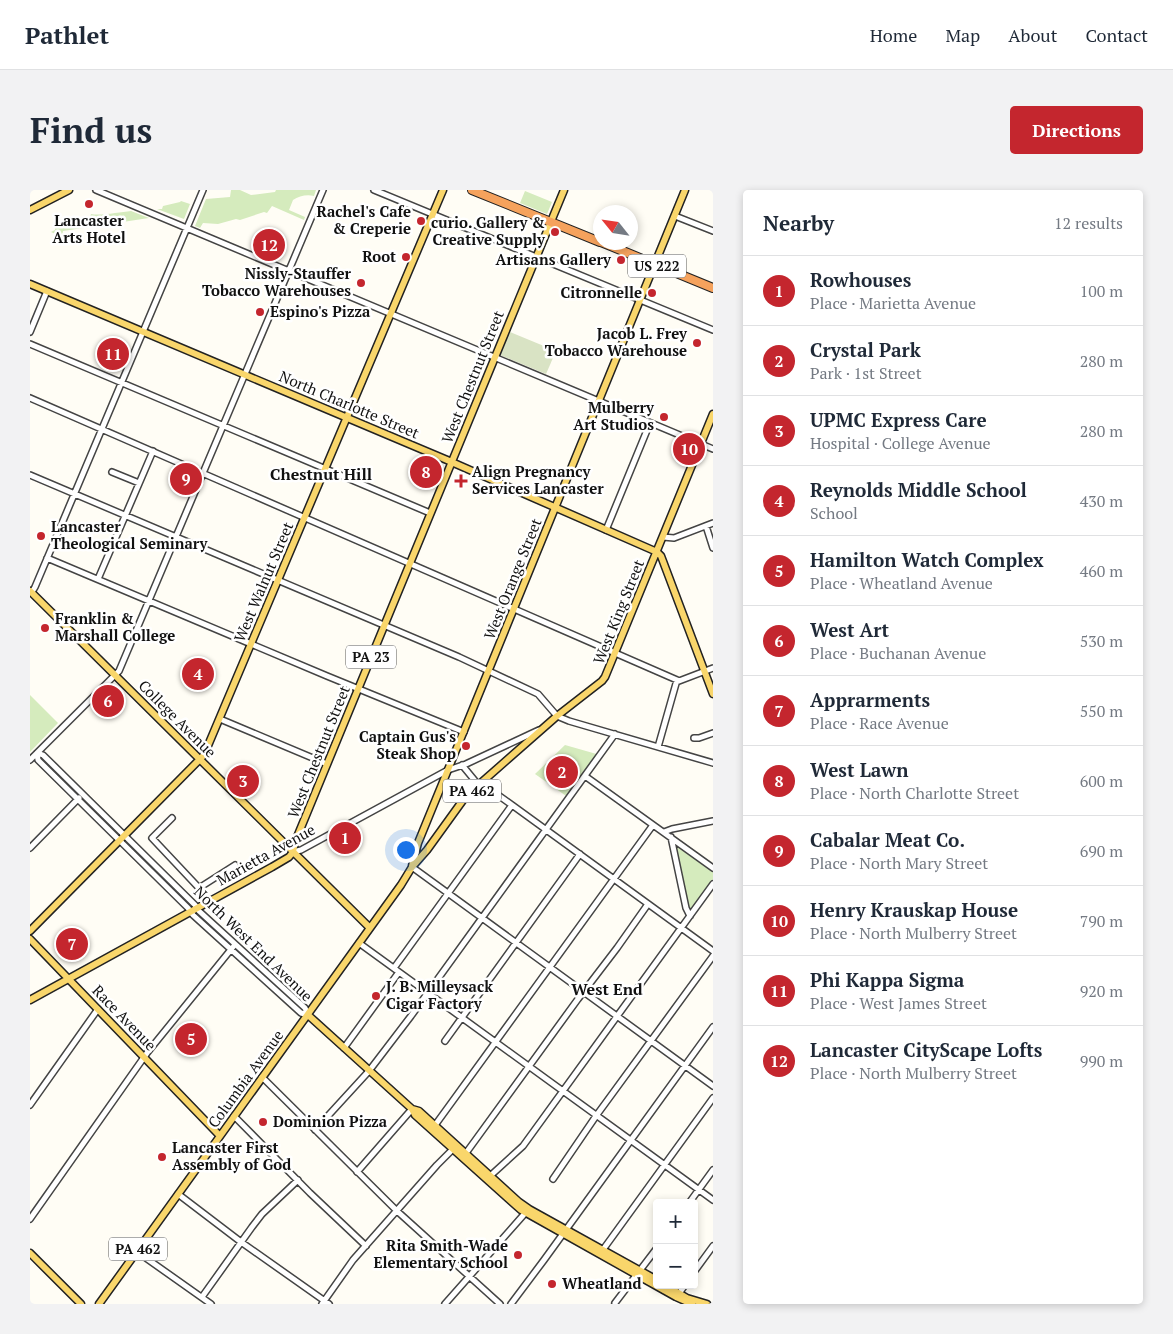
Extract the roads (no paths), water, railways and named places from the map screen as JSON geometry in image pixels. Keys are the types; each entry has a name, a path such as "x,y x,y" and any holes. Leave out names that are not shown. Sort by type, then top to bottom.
{"highway":[{"name":"US 222","path":"472,190 593,239"},
{"name":"US 222","path":"620,250 713,288"}],"main road":[{"path":"30,210 69,190"},
{"name":"West Walnut Street","path":"30,931 204,755 443,190"},
{"name":"West Chestnut Street","path":"293,852 295,842 564,190"},
{"name":"West Orange Street","path":"412,868 418,843 685,190"},
{"name":"North Charlotte Street","path":"30,284 451,462 657,552"},
{"name":"West King Street","path":"412,868 462,801 545,726 602,681 616,653 713,414"},
{"path":"657,552 661,556 713,694"},
{"name":"College Avenue","path":"31,592 370,928"},
{"name":"Marietta Avenue","path":"30,1000 289,857 293,852"},
{"name":"Columbia Avenue","path":"99,1304 412,868"},
{"name":"Race Avenue","path":"30,939 220,1136"},
{"path":"308,1015 412,1109 419,1111 433,1128 488,1177"},
{"path":"455,1148 466,1153 516,1206 602,1252 692,1304"},
{"path":"30,1253 81,1304"},
{"path":"638,1273 653,1279"},
{"path":"670,1289 678,1295 707,1304"}],"street":[{"path":"96,190 713,450"},
{"path":"31,592 35,587 203,190"},
{"path":"30,760 119,671 323,190"},
{"path":"374,190 713,330"},
{"path":"675,216 713,230"},
{"path":"30,332 47,291"},
{"path":"30,344 430,513"},
{"path":"30,398 677,680 680,681 713,668"},
{"path":"606,530 650,423"},
{"path":"98,579 153,451"},
{"path":"112,472 139,483"},
{"path":"30,475 489,670 538,694 558,716 569,721 713,762"},
{"path":"663,537 674,538 713,523"},
{"path":"706,526 713,548"},
{"path":"47,558 464,732"},
{"path":"658,746 677,680"},
{"path":"220,719 327,764"},
{"name":"Marietta Avenue","path":"293,852 302,850 448,770 545,726"},
{"path":"694,738 713,733"},
{"path":"315,1130 369,1071 428,993 615,734"},
{"name":"North West End Avenue","path":"122,838 38,760 37,753 43,755 83,794 122,838 231,950 301,1013 308,1015"},
{"path":"462,765 476,782 484,785 713,951"},
{"path":"585,776 713,868"},
{"path":"30,848 83,794"},
{"path":"394,968 512,805"},
{"path":"172,818 152,838 199,888 235,865"},
{"path":"664,832 713,821"},
{"path":"433,1128 653,825"},
{"path":"671,837 686,908 690,916"},
{"path":"445,1041 580,854"},
{"path":"412,868 713,1086"},
{"path":"488,1177 523,1146 713,884"},
{"path":"466,1153 648,904"},
{"name":"North West End Avenue","path":"193,910 235,944 305,1008 308,1015"},
{"path":"359,943 713,1200"},
{"path":"30,1219 144,1057 235,944"},
{"path":"552,1179 713,956"},
{"path":"344,1048 400,972"},
{"path":"30,1104 98,1009"},
{"path":"511,1304 713,1027"},
{"path":"262,1078 397,1211 500,1304"},
{"path":"602,1252 713,1098"},
{"path":"357,1172 412,1109"},
{"path":"234,1116 366,1246"},
{"path":"178,1194 325,1303 339,1279 366,1246 455,1148"},
{"path":"692,1199 713,1170"},
{"path":"202,1297 262,1214 298,1180"},
{"path":"445,1304 527,1211"},
{"path":"698,1267 713,1246"},
{"path":"136,1251 211,1304"},
{"path":"615,1303 653,1253"},
{"path":"678,1295 682,1289"}],"place":[{"name":"Lancaster Arts Hotel","path":"89,204"},
{"name":"Rachel's Cafe & Creperie","path":"421,221"},
{"name":"curio. Gallery & Creative Supply","path":"555,232"},
{"name":"Lancaster CityScape Lofts","path":"269,245"},
{"name":"Root","path":"406,257"},
{"name":"Artisans Gallery","path":"621,260"},
{"name":"Nissly-Stauffer Tobacco Warehouses","path":"361,283"},
{"name":"Citronnelle","path":"652,293"},
{"name":"Espino's Pizza","path":"260,312"},
{"name":"Jacob L. Frey Tobacco Warehouse","path":"697,343"},
{"name":"Phi Kappa Sigma","path":"113,354"},
{"name":"Mulberry Art Studios","path":"664,417"},
{"name":"Henry Krauskap House","path":"689,449"},
{"name":"West Lawn","path":"426,472"},
{"name":"Cabalar Meat Co.","path":"186,479"},
{"name":"Align Pregnancy Services Lancaster","path":"461,481"},
{"name":"Lancaster Theological Seminary","path":"41,536"},
{"name":"Franklin & Marshall College","path":"45,628"},
{"name":"Reynolds Middle School","path":"198,674"},
{"name":"West Art","path":"108,701"},
{"name":"Captain Gus's Steak Shop","path":"466,746"},
{"name":"Crystal Park","path":"562,772"},
{"name":"UPMC Express Care","path":"243,781"},
{"name":"Rowhouses","path":"345,838"},
{"name":"Apprarments","path":"72,944"},
{"name":"J. B. Milleysack Cigar Factory","path":"376,996"},
{"name":"Hamilton Watch Complex","path":"191,1039"},
{"name":"Dominion Pizza","path":"263,1122"},
{"name":"Lancaster First Assembly of God","path":"162,1157"},
{"name":"Rita Smith-Wade Elementary School","path":"518,1255"},
{"name":"Wheatland","path":"552,1284"}],"district":[{"name":"Chestnut Hill","path":"321,474"},
{"name":"West End","path":"607,989"}]}
